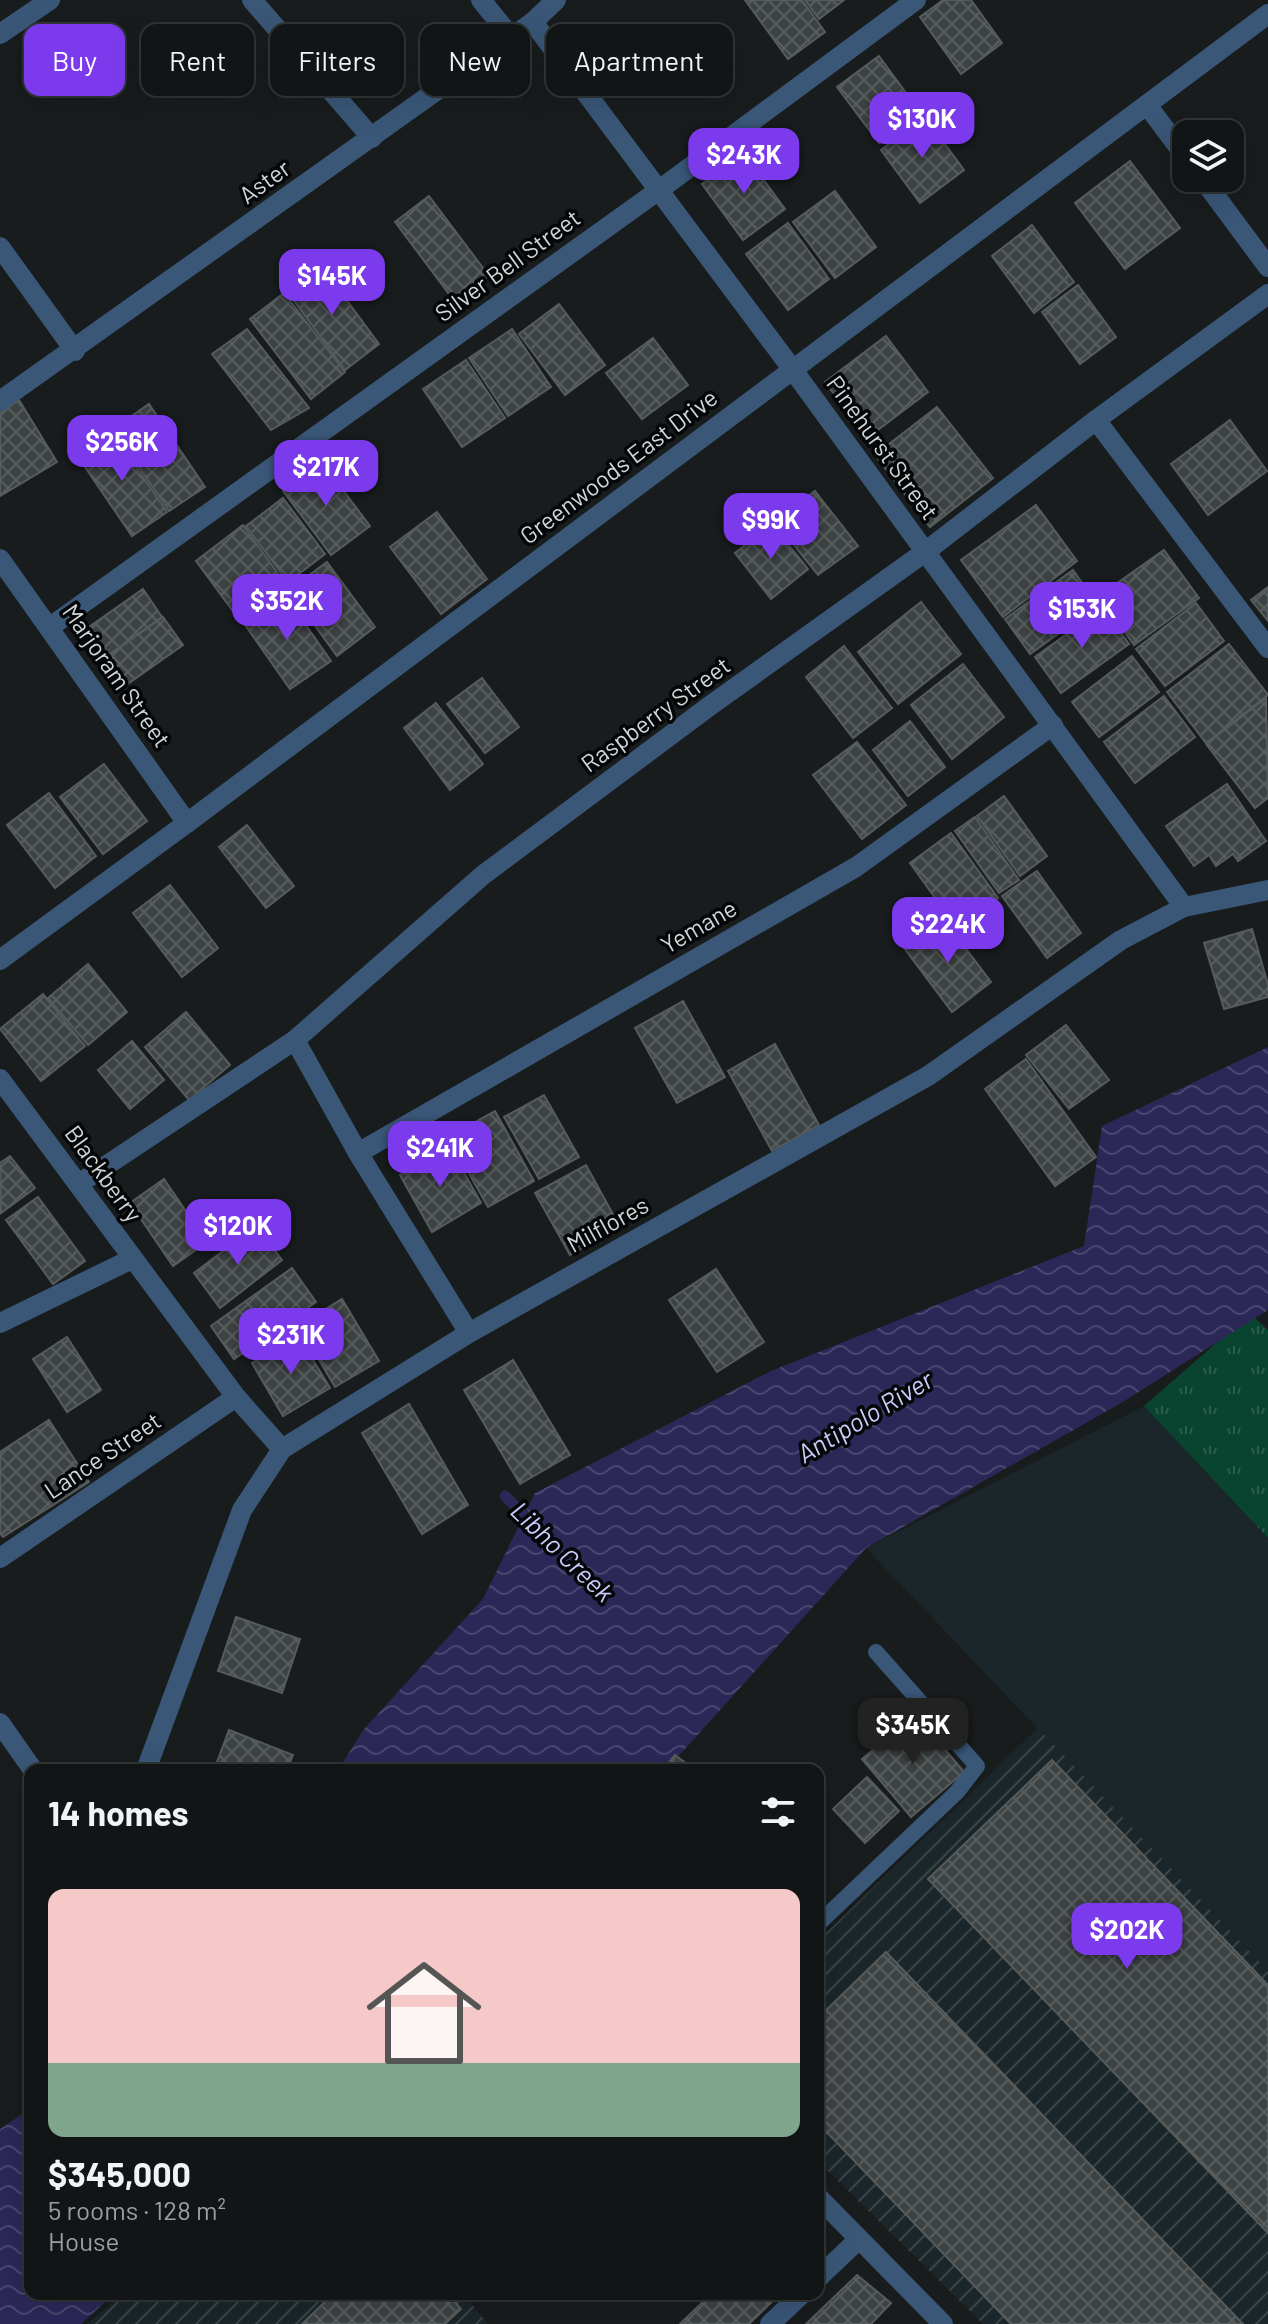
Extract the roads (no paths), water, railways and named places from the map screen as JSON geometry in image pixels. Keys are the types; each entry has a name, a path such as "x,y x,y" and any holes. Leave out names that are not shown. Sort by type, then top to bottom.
{"street":[{"path":"0,34 50,0"},
{"path":"252,0 372,138"},
{"path":"481,0 500,24"},
{"name":"Aster","path":"530,24 556,0"},
{"name":"Silver Bell Street","path":"50,627 659,190 916,0"},
{"name":"Greenwoods East Drive","path":"0,960 1268,14"},
{"name":"Pinehurst Street","path":"533,22 793,370 1184,907"},
{"name":"Aster","path":"0,401 75,351 430,96"},
{"path":"1147,105 1172,138"},
{"path":"1212,192 1268,267"},
{"path":"0,247 75,351"},
{"name":"Raspberry Street","path":"80,1183 295,1040 483,875 711,705 925,552 1096,420 1268,294"},
{"path":"1096,420 1268,648"},
{"name":"Marjoram Street","path":"0,559 187,823"},
{"name":"Yemane","path":"358,1153 856,867 1053,725"},
{"name":"Milflores","path":"148,1764 242,1510 282,1449 469,1333 928,1076 1121,940 1184,907 1268,890"},
{"path":"295,1040 358,1153 469,1333"},
{"name":"Blackberry","path":"0,1079 236,1397 282,1449"},
{"path":"0,1323 132,1259"},
{"name":"Lance Street","path":"0,1558 236,1397"},
{"path":"0,1723 29,1764"},
{"path":"824,2203 943,2324"},
{"path":"824,2272 858,2240"},
{"path":"770,2324 796,2300"}],"lane":[{"path":"824,1918 957,1792 977,1766 876,1652"}],"water":[{"name":"Antipolo River","path":"1268,1047 1268,1310 1121,1403 866,1548 671,1764 342,1764 364,1729 483,1599 535,1493 771,1371 1084,1246 1102,1126"},
{"path":"24,2113 24,2300 107,2300 81,2324 0,2324 0,2129"}],"waterway":[{"name":"Libho Creek","path":"505,1496 533,1524"}]}
